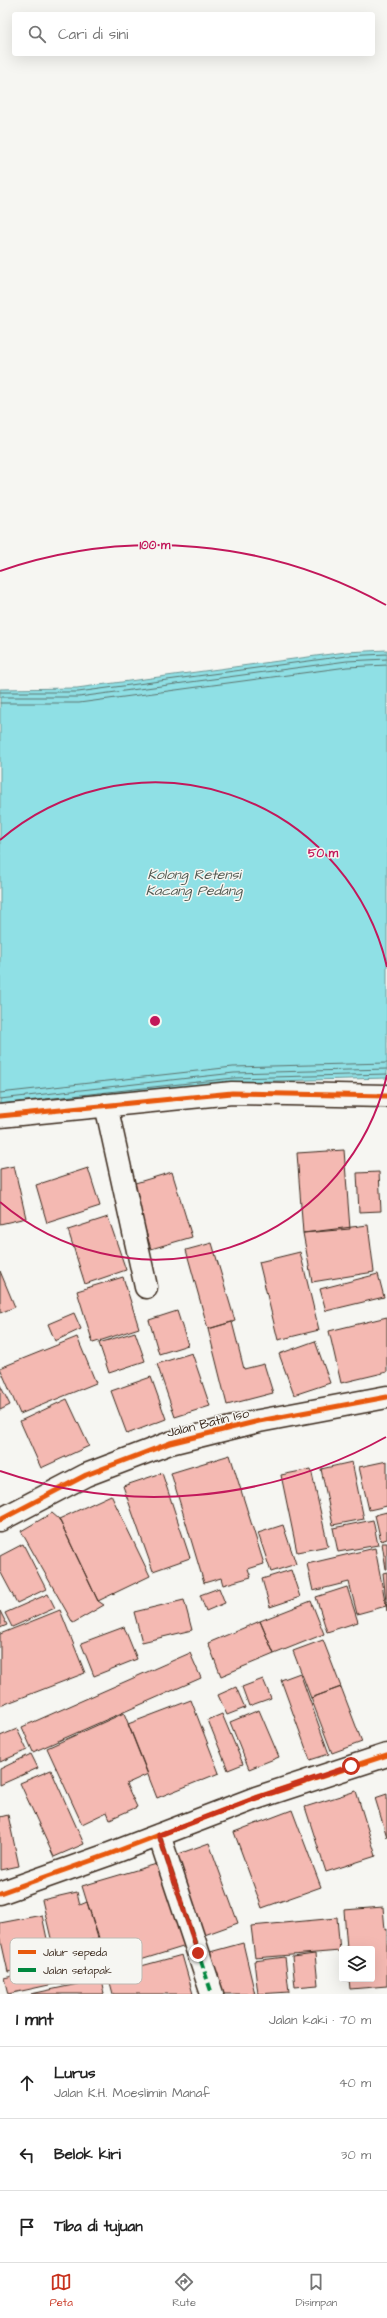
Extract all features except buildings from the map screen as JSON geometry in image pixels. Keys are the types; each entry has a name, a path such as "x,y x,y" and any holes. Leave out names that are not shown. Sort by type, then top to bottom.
{"street":[{"path":"0,1116 232,1093 387,1096"},
{"path":"106,1105 146,1287"},
{"name":"Jalan Batin Iso","path":"0,1520 86,1475 170,1443 259,1421 387,1397"},
{"path":"0,1893 256,1798 387,1755"},
{"path":"159,1835 212,1994"}],"water":[{"name":"Kolong Retensi Kacang Pedang","path":"387,650 387,1078 235,1082 0,1108 0,689 77,688 346,652"}],"marked path":[{"path":"159,1835 212,1994"}],"cycle path":[{"path":"0,1116 232,1093 387,1096"},
{"path":"0,1520 86,1475 170,1443 259,1421 387,1397"},
{"path":"0,1893 107,1855 256,1798 387,1755"}],"route":[{"path":"198,1953 159,1835 256,1798 351,1766"}]}
